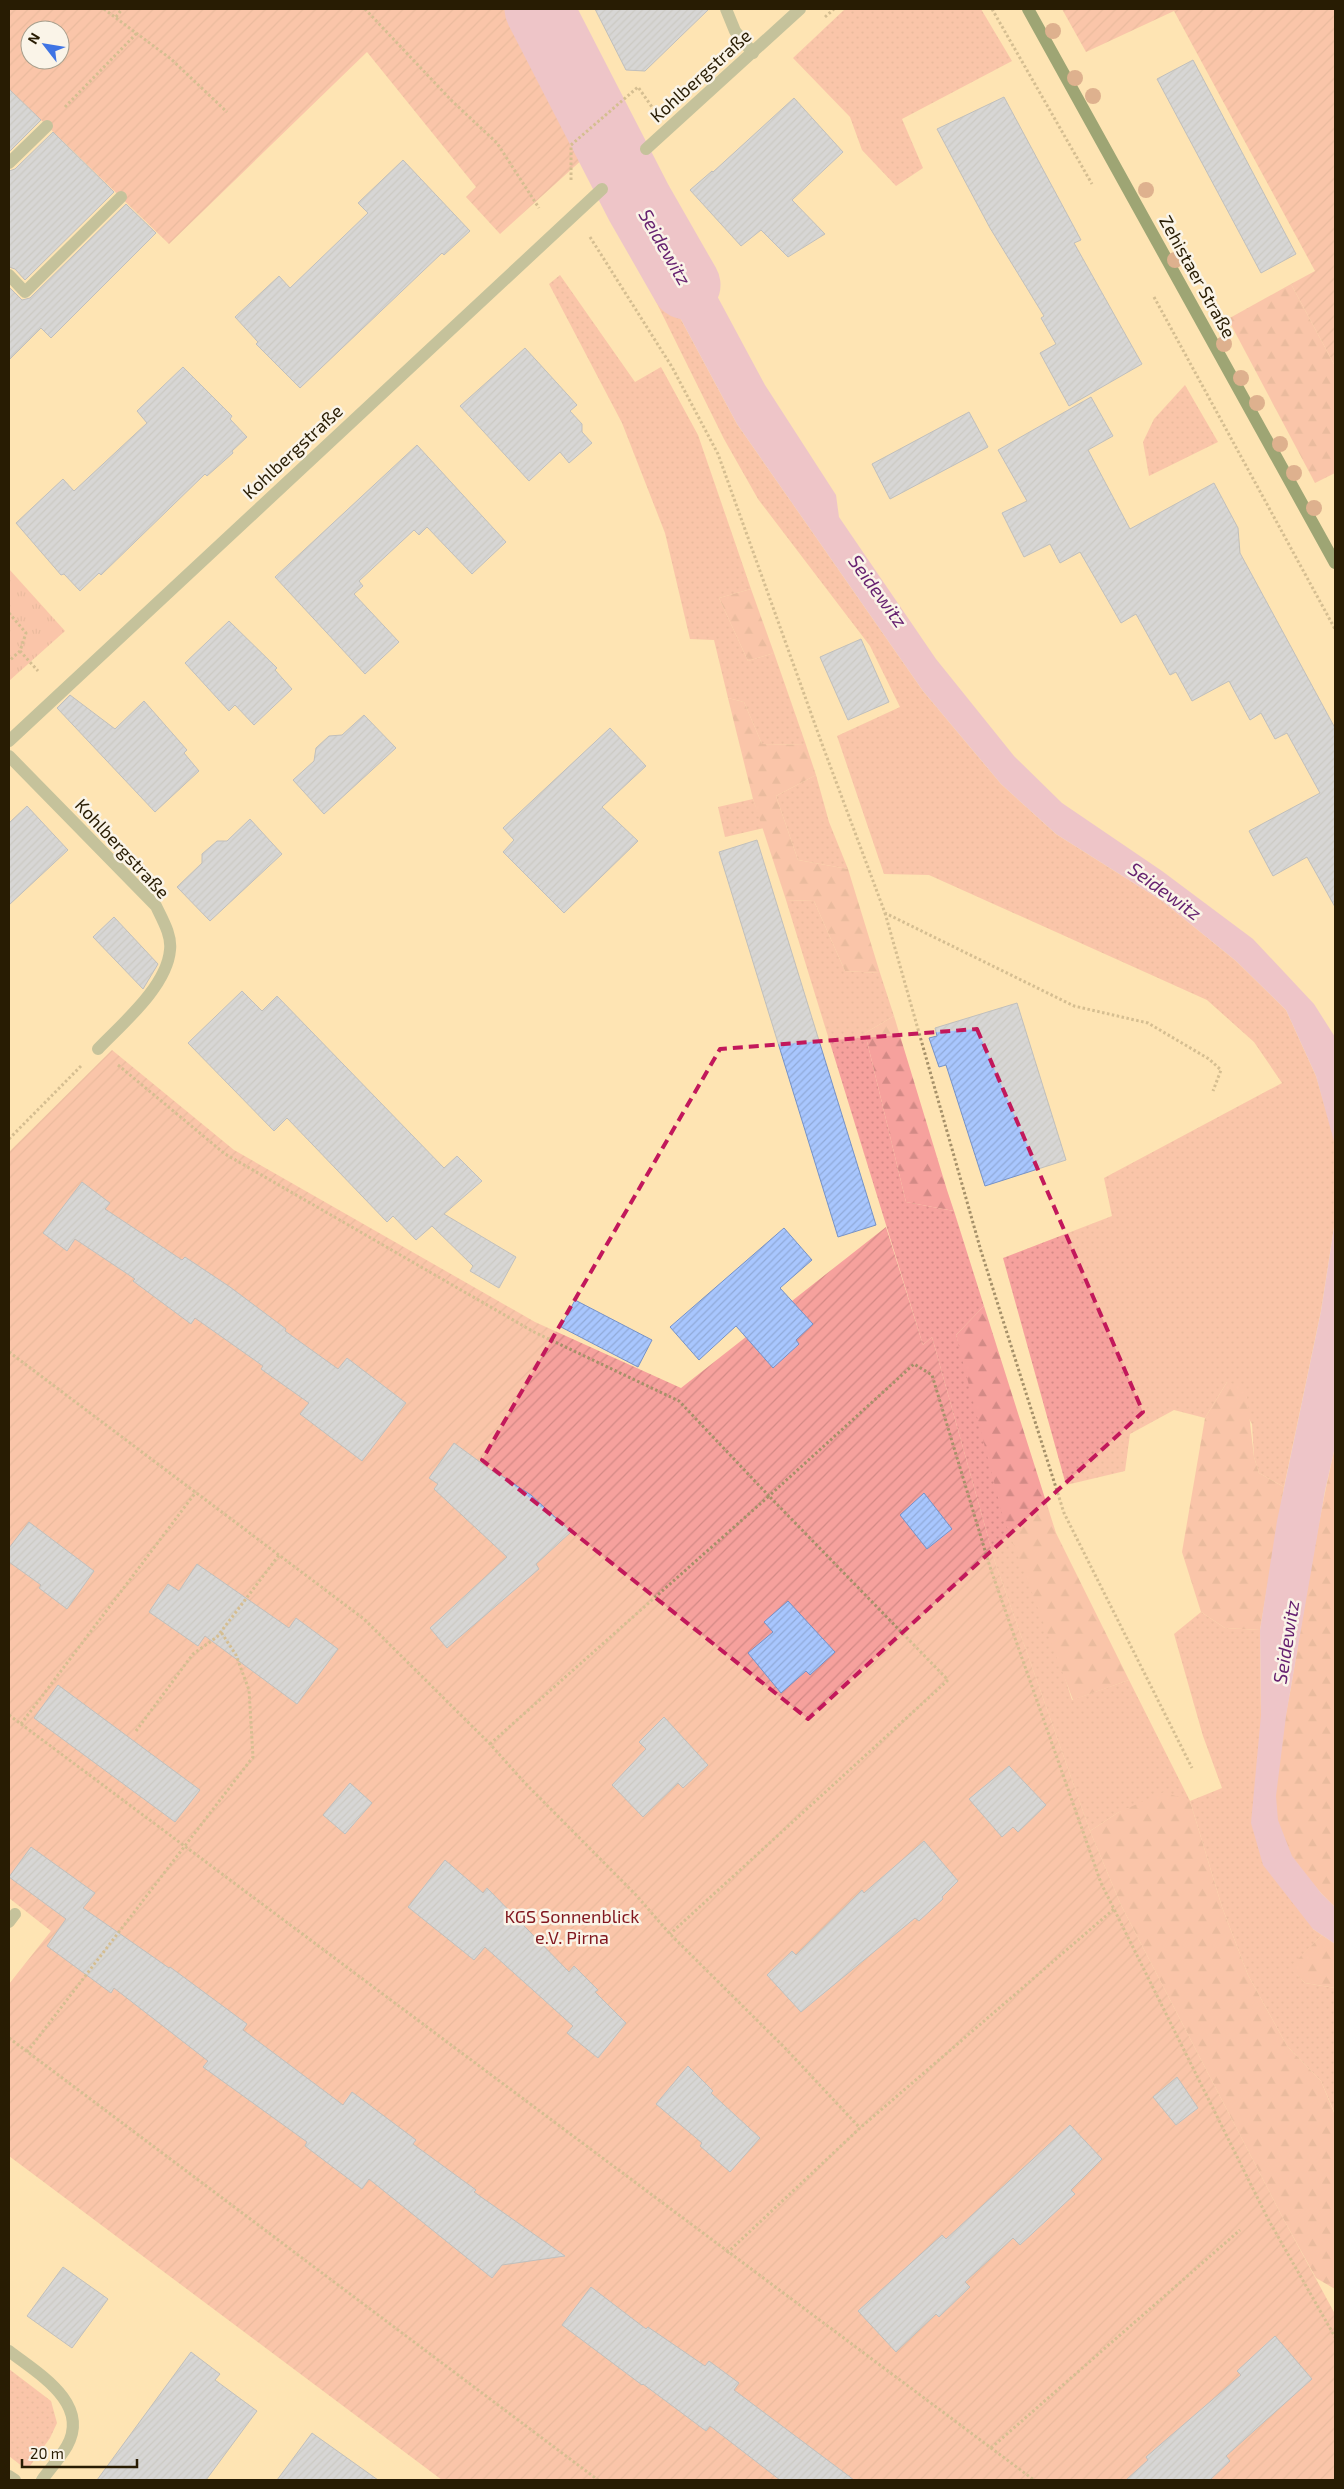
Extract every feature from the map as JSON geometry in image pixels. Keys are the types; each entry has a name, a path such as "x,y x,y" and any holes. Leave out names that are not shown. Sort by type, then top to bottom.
{"main road":[{"name":"Zehistaer Straße","path":"1028,9 1335,563"}],"street":[{"path":"726,9 735,31 753,53"},
{"name":"Kohlbergstraße","path":"646,149 800,9"},
{"path":"9,162 47,126"},
{"name":"Kohlbergstraße","path":"9,741 602,188"},
{"path":"9,275 25,292 121,197"},
{"name":"Kohlbergstraße","path":"9,756 156,906 167,929 170,950 158,986 98,1048"},
{"path":"9,2351 57,2389 70,2406 74,2424 68,2445 42,2480"},
{"path":"9,2476 15,2480"}],"path":[{"path":"104,9 171,58 226,112"},
{"path":"116,17 122,9"},
{"path":"364,9 452,101 497,143 539,208"},
{"path":"992,9 1096,191"},
{"path":"47,126 137,32"},
{"path":"571,180 570,145 638,87 652,107"},
{"path":"575,213 672,367 718,454 885,913 981,1251 1064,1513 1192,1768"},
{"path":"1153,295 1335,629"},
{"path":"9,614 26,633 20,651 9,661"},
{"path":"20,651 38,671"},
{"path":"885,913 1074,1006 1148,1023 1209,1059 1221,1070 1213,1090"},
{"path":"9,1139 98,1048 225,1154 534,1332 679,1401 948,1680 670,1934"},
{"path":"9,1352 364,1619 490,1744 524,1782 636,1895 670,1934 785,2048 860,2128"},
{"path":"490,1744 769,1496 914,1364 932,1375 990,1566 1101,1883 1268,2219 1335,2337"},
{"path":"20,1724 196,1492"},
{"path":"136,1731 193,1654 221,1632 279,1555"},
{"path":"27,2052 253,1757 249,1690 236,1655 221,1632"},
{"path":"9,1715 727,2253 1034,2480"},
{"path":"727,2253 860,2128 1114,1908"},
{"path":"9,2038 598,2480"},
{"path":"991,2448 1240,2230"}],"highlighted area":[{"path":"977,1029 1143,1412 808,1719 482,1460 720,1049"}],"green space":[{"path":"9,9 512,9 585,157 500,234 466,197 476,187 367,52 169,244 9,89"},
{"path":"845,9 981,9 1012,61 902,119 923,168 896,186 862,150 850,117 793,58"},
{"path":"1062,9 1335,9 1335,366 1291,284 1315,271 1174,11 1086,52"},
{"path":"625,215 737,424 923,691 1001,784 1056,834 1162,901 1236,961 1286,1010 1316,1076 1334,1137 1335,1221 1321,1311 1284,1487 1259,1473 1254,1457 1252,1424 1227,1382 1205,1418 1174,1410 1130,1434 1125,1471 1066,1485 1003,1258 1112,1216 1104,1178 1282,1083 1254,1042 1207,1000 929,875 884,874 837,736 900,707 870,646 758,499 724,439 617,223"},
{"path":"560,275 635,382 661,367 698,435 751,589 719,598 748,661 774,653 806,745 762,744 744,702 728,698 714,640 690,639 665,533 622,423 549,284"},
{"path":"1291,284 1335,366 1335,473 1315,483 1228,319"},
{"path":"1185,385 1218,442 1149,476 1143,442 1154,419"},
{"path":"9,569 65,631 9,681"},
{"path":"751,589 774,653 748,661 719,598"},
{"path":"728,698 744,702 762,744 806,745 816,775 776,796 798,860 848,869 880,973 845,971 814,901 786,900 753,799"},
{"path":"816,775 829,822 848,869 798,860 776,796"},
{"path":"753,799 764,828 725,837 718,807"},
{"path":"786,900 814,901 845,971 880,973 894,1016 865,1033 906,1202 954,1211 984,1306 956,1335 1072,1700 1129,1680 1190,1801 1119,1812 1090,1831 995,1562 932,1337 923,1345"},
{"path":"894,1016 954,1211 906,1202 865,1033"},
{"name":"KGS Sonnenblick e.V. Pirna","path":"112,1050 234,1150 535,1322 681,1388 886,1227 923,1345 932,1337 995,1562 1090,1831 1121,1905 1284,2220 1335,2314 1335,2480 442,2480 9,2156 9,1984 51,1931 9,1898 9,1152"},
{"path":"984,1306 1056,1533 1129,1680 1073,1700 1003,1517 956,1335"},
{"path":"1227,1382 1246,1388 1254,1457 1259,1473 1284,1487 1260,1630 1225,1628 1201,1612 1182,1552 1205,1418"},
{"path":"1335,1447 1335,1907 1308,1878 1287,1845 1278,1820 1276,1790 1283,1732 1312,1564"},
{"path":"1201,1612 1225,1628 1260,1630 1261,1715 1313,1929 1322,1935 1290,1968 1305,1983 1335,1988 1335,2114 1321,2081 1287,2046 1248,1975 1222,1907 1190,1801 1222,1788 1203,1736 1174,1634"},
{"path":"1164,1792 1190,1801 1222,1907 1248,1975 1287,2046 1321,2081 1335,2115 1335,2289 1316,2278 1284,2220 1121,1905 1090,1831 1119,1812"},
{"path":"1322,1935 1335,1944 1335,1988 1305,1983 1289,1968"},
{"path":"9,2369 51,2401 57,2423 50,2438 30,2466 23,2467 9,2456"}],"water":[{"path":"512,9 565,9 628,121 585,157"},
{"path":"658,186 765,385 836,495 839,517 936,659 1014,756 1062,803 1162,871 1253,939 1314,1004 1335,1037 1335,1145 1316,1076 1286,1010 1236,961 1162,901 1056,834 1001,784 923,691 737,424 625,215"},
{"path":"1335,1221 1335,1447 1325,1491 1286,1716 1276,1796 1278,1820 1292,1856 1321,1893 1335,1907 1335,1944 1313,1929 1263,1865 1251,1823 1261,1715 1260,1630 1277,1521 1321,1311"}],"building":[{"path":"595,9 709,9 645,71 626,70"},
{"path":"1193,60 1296,254 1261,273 1157,79"},
{"path":"9,89 41,120 9,152"},
{"path":"1004,97 1081,240 1074,243 1142,364 1069,406 1040,353 1056,344 1041,318 1044,316 990,228 937,129"},
{"path":"794,98 843,152 792,200 825,234 788,257 761,230 741,246 690,190 713,172"},
{"path":"53,132 114,192 25,280 15,269 9,267 9,171 15,169"},
{"path":"403,160 470,231 444,255 442,253 300,388 256,344 258,342 235,317 279,276 290,288 368,213 358,203"},
{"path":"126,204 156,233 51,338 41,328 9,360 9,287 22,300 30,298"},
{"path":"525,348 577,405 570,411 582,424 582,432 592,443 569,463 560,452 529,481 460,406"},
{"path":"183,367 232,416 230,419 247,437 232,451 233,453 207,476 205,474 101,575 99,573 80,591 64,574 61,575 16,523 63,479 74,491 147,423 137,411"},
{"path":"1091,397 1113,436 1088,450 1130,529 1214,483 1238,528 1240,553 1335,728 1335,907 1307,857 1273,876 1249,831 1320,793 1287,733 1275,739 1261,713 1250,720 1229,681 1192,701 1176,672 1170,675 1136,614 1121,623 1080,552 1060,563 1050,544 1024,557 1002,513 1027,501 998,450"},
{"path":"969,412 988,447 890,499 872,464"},
{"path":"417,445 506,542 472,574 427,527 419,535 414,530 359,581 363,586 354,594 399,642 365,674 275,577"},
{"path":"229,621 277,668 275,670 292,689 254,725 235,705 229,711 185,663"},
{"path":"861,639 889,702 848,720 820,657"},
{"path":"70,695 115,729 144,701 187,750 184,753 199,771 155,812 57,708"},
{"path":"364,715 396,748 324,814 293,780 314,761 316,748 329,736 342,735"},
{"path":"610,728 646,766 602,807 638,841 564,913 503,852 514,840 503,828"},
{"path":"27,806 68,850 9,905 9,823"},
{"path":"250,819 282,854 210,921 177,887 202,863 202,854 217,841 227,841"},
{"path":"757,840 876,1225 838,1237 719,852"},
{"path":"114,917 158,964 143,989 93,937"},
{"path":"242,991 262,1011 277,996 444,1168 457,1156 482,1181 444,1214 516,1257 499,1288 470,1271 473,1266 432,1226 416,1240 393,1216 387,1222 287,1118 274,1131 188,1043"},
{"path":"1017,1003 1066,1160 985,1186 946,1065 939,1067 929,1038 937,1036 935,1028"},
{"path":"82,1182 110,1203 105,1209 182,1260 185,1257 230,1287 286,1329 285,1331 338,1369 347,1358 406,1403 362,1461 300,1414 309,1403 261,1369 263,1366 195,1318 191,1324 133,1281 135,1279 75,1239 67,1251 43,1233"},
{"path":"784,1228 812,1260 780,1288 813,1324 796,1340 799,1344 773,1368 736,1326 699,1360 670,1327"},
{"path":"575,1300 652,1340 638,1367 561,1327"},
{"path":"454,1443 499,1476 531,1495 571,1532 536,1564 539,1569 447,1648 430,1628 507,1557 434,1489 438,1484 429,1478"},
{"path":"924,1493 952,1529 927,1549 900,1515"},
{"path":"29,1522 94,1571 67,1609 39,1588 41,1585 9,1562 9,1548"},
{"path":"197,1564 289,1628 296,1618 338,1649 297,1704 205,1636 198,1646 149,1612 168,1584 179,1591"},
{"path":"788,1601 835,1652 810,1675 806,1671 781,1693 748,1653 773,1632 764,1622"},
{"path":"58,1685 200,1790 175,1822 34,1718"},
{"path":"664,1717 708,1765 683,1788 678,1783 643,1817 612,1785 646,1749 639,1742"},
{"path":"1009,1766 1046,1805 1018,1832 1013,1827 1002,1837 969,1799"},
{"path":"350,1783 372,1803 345,1834 323,1815"},
{"path":"924,1841 958,1881 942,1897 943,1899 919,1921 915,1918 801,2012 767,1975 792,1951 796,1955 862,1890 864,1893"},
{"path":"31,1847 95,1893 83,1908 170,1967 247,2024 243,2030 343,2105 352,2092 416,2140 413,2144 476,2190 474,2192 565,2256 502,2265 492,2278 369,2179 362,2189 305,2146 307,2142 203,2067 208,2061 114,1988 111,1993 47,1946 66,1919 9,1877"},
{"path":"445,1860 483,1893 487,1888 569,1972 574,1966 598,1990 595,1992 626,2023 598,2058 567,2033 573,2026 485,1947 474,1960 408,1907"},
{"path":"688,2066 713,2091 711,2093 760,2138 730,2172 700,2146 702,2143 656,2104"},
{"path":"1177,2077 1198,2108 1176,2125 1153,2097"},
{"path":"1070,2125 1102,2159 1071,2190 1075,2194 1020,2245 1013,2238 965,2282 970,2287 939,2317 936,2314 896,2352 858,2311 942,2235 946,2239"},
{"path":"63,2267 108,2299 72,2348 27,2316"},
{"path":"591,2287 646,2329 648,2327 705,2366 709,2361 739,2383 734,2390 854,2480 780,2480 710,2426 706,2431 642,2385 562,2325"},
{"path":"1275,2336 1312,2379 1226,2456 1230,2461 1210,2480 1126,2480 1148,2460 1146,2457 1241,2375 1237,2371"},
{"path":"191,2352 220,2374 215,2380 257,2411 206,2480 97,2480"},
{"path":"312,2433 378,2480 277,2480"}],"waterway":[{"name":"Seidewitz","path":"539,9 639,203 686,285"}]}
